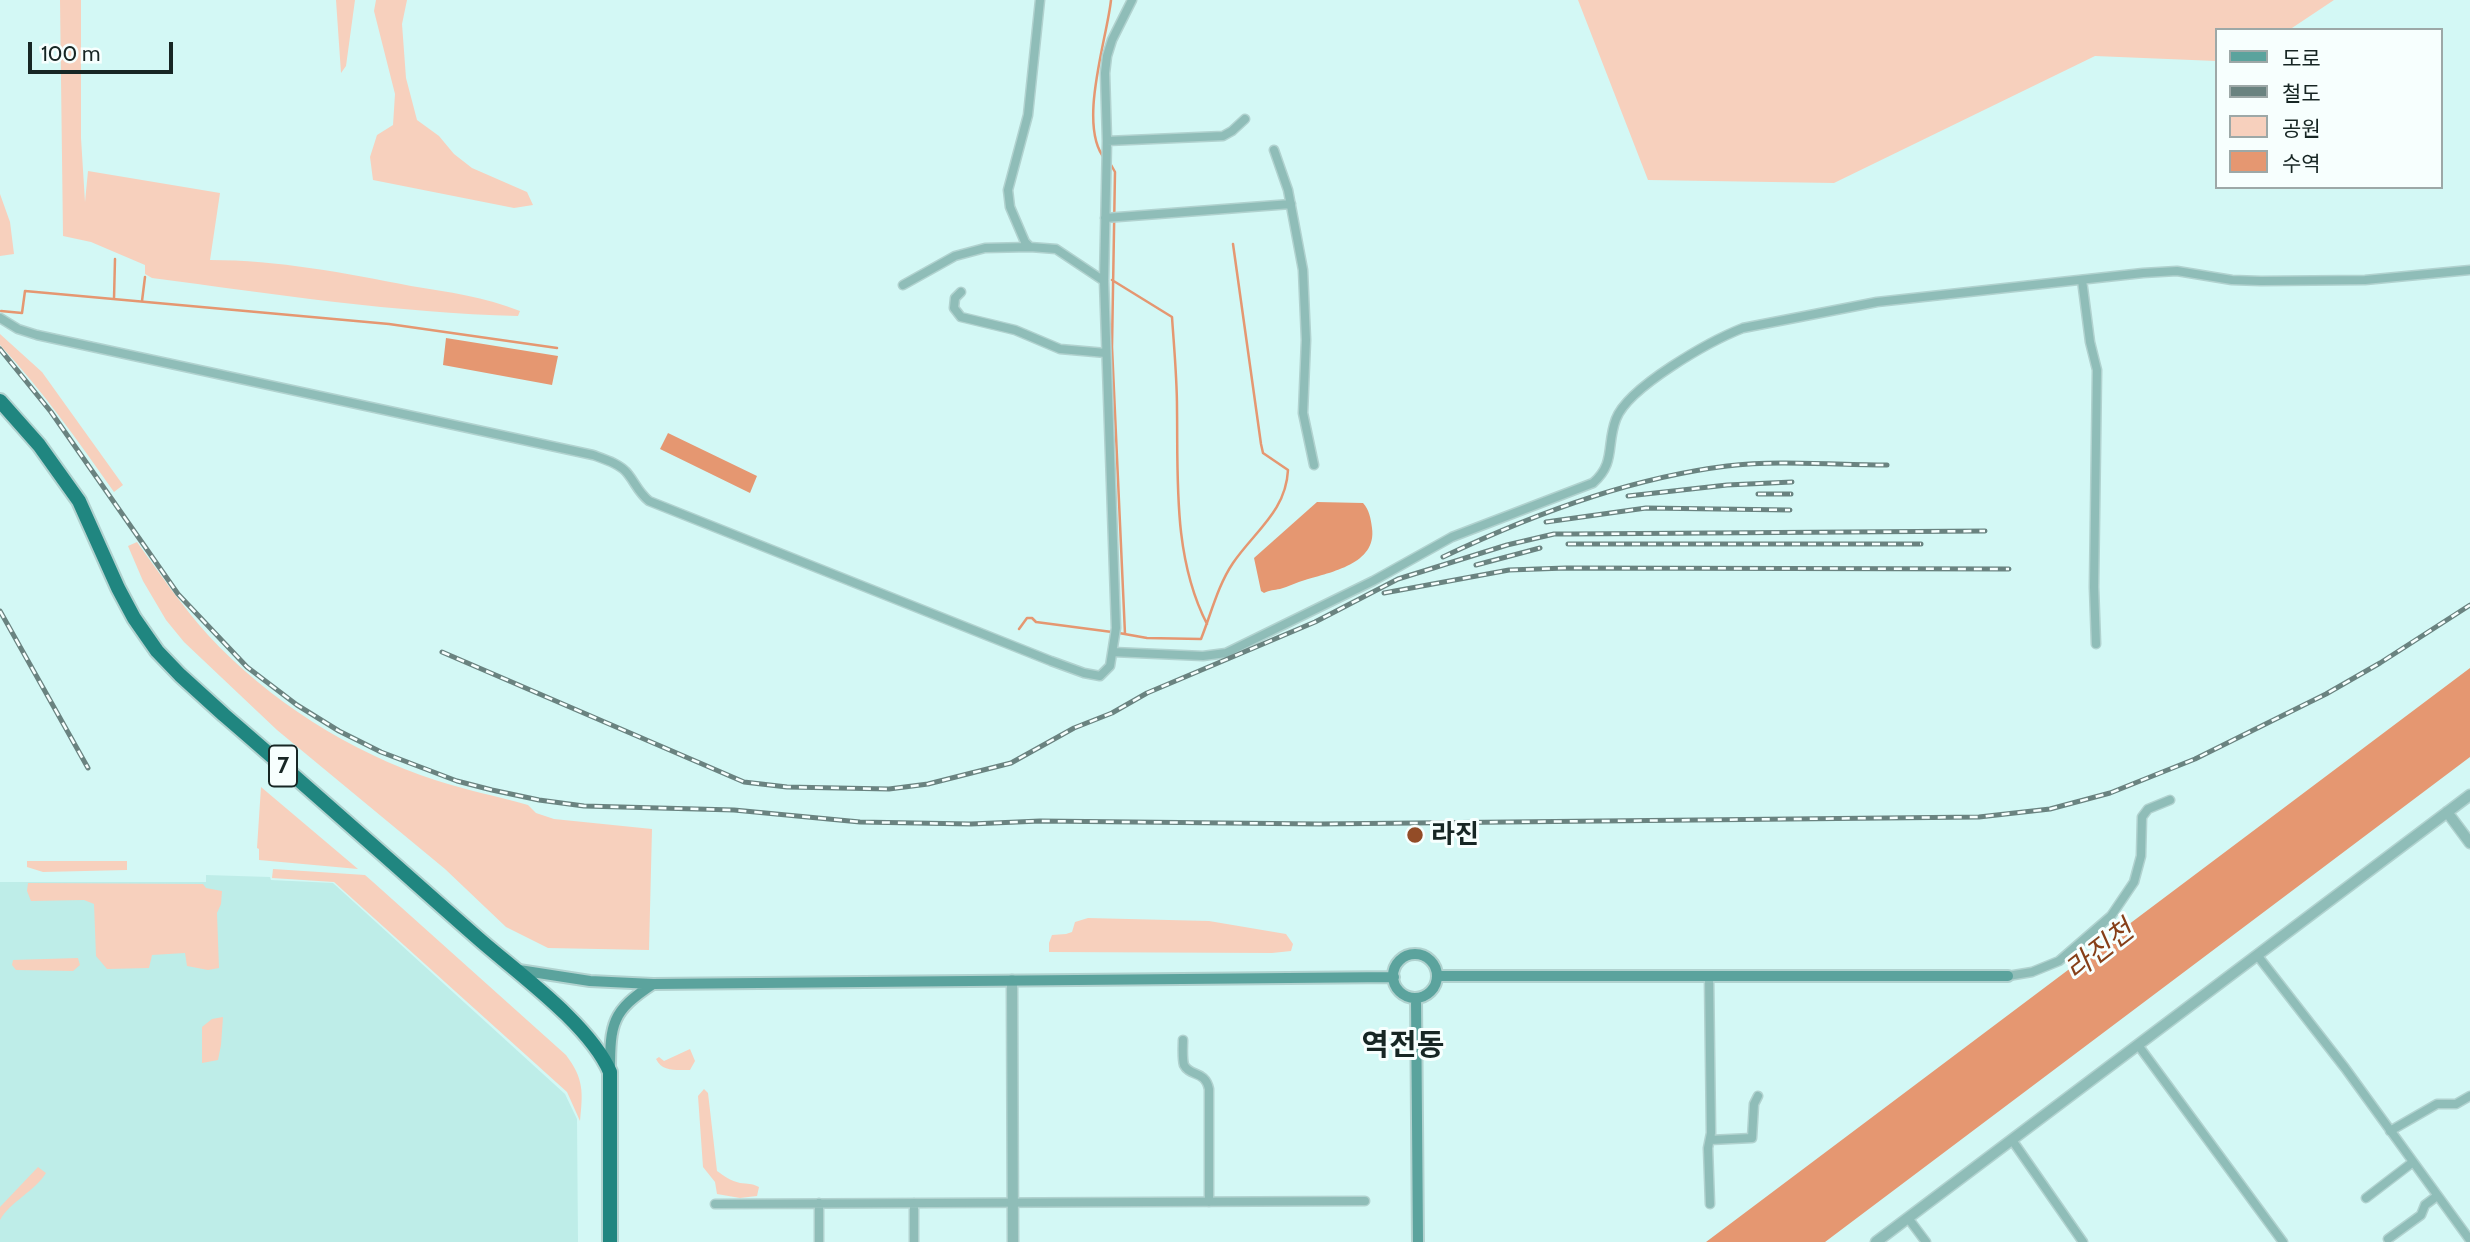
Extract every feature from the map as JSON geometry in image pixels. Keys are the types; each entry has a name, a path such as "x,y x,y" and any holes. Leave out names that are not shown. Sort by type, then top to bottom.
{"highway":[{"name":"7","path":"0,401 39,444 79,501 134,618 157,651 180,676 535,986 603,1055 610,1072 611,1242"}],"main road":[{"path":"1415,954 1430,960 1437,976 1431,991 1416,998 1400,992 1394,977 1399,961 1415,954"},
{"path":"513,969 590,981 653,984 1394,977"},
{"path":"1437,976 2008,976"},
{"path":"610,1072 611,1034 616,1020 629,1000 653,984"},
{"path":"1416,998 1418,1242"}],"street":[{"path":"1030,247 1025,242 1010,207 1008,190 1028,115 1040,0"},
{"path":"0,318 18,329 37,335 593,455 628,473 632,482 649,501 1051,661 1100,676 1110,666 1116,628 1104,281 1107,56 1132,0"},
{"path":"1107,141 1223,136 1233,131 1245,119"},
{"path":"1274,150 1291,204 1303,270 1306,340 1303,413 1314,465"},
{"path":"1105,218 1291,204"},
{"path":"903,285 955,256 985,248 1030,247 1056,249 1104,281"},
{"path":"1114,652 1190,656 1226,653 1373,581 1452,537 1592,483 1607,468 1611,433 1623,404 1657,376 1743,328 1877,302 2177,271 2242,281 2365,281 2470,270"},
{"path":"2082,280 2090,342 2097,370 2094,587 2096,644"},
{"path":"961,292 955,298 954,307 961,317 1015,330 1060,349 1106,353"},
{"path":"1875,1242 2470,795"},
{"path":"2008,976 2059,961 2111,916 2134,882 2141,856 2142,817 2148,809 2170,800"},
{"path":"2447,812 2470,843"},
{"path":"2257,955 2345,1068 2437,1196 2467,1230 2470,1240"},
{"path":"1709,976 1710,1204"},
{"path":"1012,980 1013,1242"},
{"path":"1182,1040 1184,1064 1187,1069 1207,1080 1209,1089 1209,1202"},
{"path":"2138,1045 2283,1242"},
{"path":"1710,1140 1752,1138 1754,1104 1758,1096"},
{"path":"2390,1131 2437,1104 2456,1104 2470,1096"},
{"path":"2012,1140 2083,1242"},
{"path":"2366,1198 2413,1162"},
{"path":"2388,1239 2421,1215 2425,1205 2437,1196"},
{"path":"715,1204 1365,1201"},
{"path":"819,1203 819,1242"},
{"path":"914,1203 914,1242"},
{"path":"1908,1218 1926,1242"}],"shaded area":[{"path":"206,875 333,883 565,1094 577,1119 578,1242 0,1242 0,882 206,882"}],"green space":[{"path":"60,0 81,0 81,138 85,202 88,171 220,193 210,260 311,268 453,293 507,306 520,311 518,316 381,307 152,278 145,274 145,265 91,242 63,236"},
{"path":"336,0 355,0 346,66 341,73"},
{"path":"376,0 407,0 402,24 406,78 417,120 439,136 454,154 472,168 527,192 533,205 514,208 373,180 370,157 377,135 393,125 395,94 374,11"},
{"path":"1578,0 2334,0 2292,28 2214,28 2214,61 2095,56 1834,183 1648,180"},
{"path":"0,194 10,222 14,254 0,256"},
{"path":"0,334 42,372 123,485 114,492 45,398 0,345"},
{"path":"137,542 189,613 232,659 284,702 342,739 403,768 446,784 528,805 536,813 554,819 652,829 649,950 548,948 506,927 445,869 277,730 184,642 166,620 143,581 128,546"},
{"path":"261,787 358,869 259,860 257,848"},
{"path":"27,861 127,861 127,870 43,872 27,867"},
{"path":"273,869 365,875 566,1055 581,1086 580,1121 567,1092 334,882 272,878"},
{"path":"28,883 203,884 206,888 222,891 217,913 219,968 208,970 187,966 185,953 152,955 149,968 107,969 96,956 94,904 84,900 31,901 27,891"},
{"path":"1088,918 1209,921 1286,934 1293,944 1291,951 1272,953 1049,952 1052,935 1072,932 1075,922"},
{"path":"78,958 80,965 73,971 16,970 12,965 13,960"},
{"path":"223,1017 218,1060 202,1063 202,1027 212,1019"},
{"path":"690,1049 695,1061 690,1070 666,1068 656,1059 659,1057 664,1061"},
{"path":"704,1089 708,1093 717,1171 734,1181 759,1187 757,1196 740,1198 717,1194 715,1182 703,1167 698,1096"},
{"path":"38,1167 46,1173 0,1220 0,1207"}],"water":[{"path":"446,338 558,356 552,385 443,365"},
{"path":"668,433 757,476 750,493 660,449"},
{"path":"1317,502 1363,503 1372,528 1372,540 1367,550 1360,558 1339,570 1264,593 1261,591 1254,558"},
{"name":"라진천","path":"2470,668 2470,757 1825,1242 1706,1242"}],"waterway":[{"path":"1105,159 1097,144 1094,104 1111,0"},
{"path":"1110,163 1115,172 1112,347 1125,634"},
{"path":"1119,633 1147,638 1201,639 1228,572 1276,509 1286,484 1288,470 1263,453 1261,444 1233,244"},
{"path":"114,299 115,259"},
{"path":"142,301 145,277"},
{"path":"1112,280 1172,317 1178,491 1183,546 1188,573 1207,624"},
{"path":"1,311 22,313 25,291 389,324 557,348"},
{"path":"1019,629 1027,618 1032,618 1036,622 1112,632"}],"railway":[{"path":"0,349 51,412 178,594 247,667 297,705 339,731 381,752 457,781 539,800 584,806 734,810 860,822 971,824 1040,821 1319,824 1979,817 2050,809 2110,793 2195,759 2326,694 2470,605"},
{"path":"1443,557 1546,513 1654,479 1727,466 1766,463 1887,465"},
{"path":"1628,496 1727,485 1792,482"},
{"path":"1758,494 1791,494"},
{"path":"1546,522 1646,508 1790,510"},
{"path":"442,652 744,782 787,787 889,789 928,784 1011,763 1074,728 1112,713 1147,693 1315,622 1398,579 1507,545 1554,534 1985,531"},
{"path":"1568,544 1921,544"},
{"path":"1476,565 1540,548"},
{"path":"1384,593 1509,570 2009,569"},
{"path":"0,611 88,768"}],"place":[{"name":"라진","path":"1415,835"}],"district":[{"name":"역전동","path":"1403,1046"}]}
